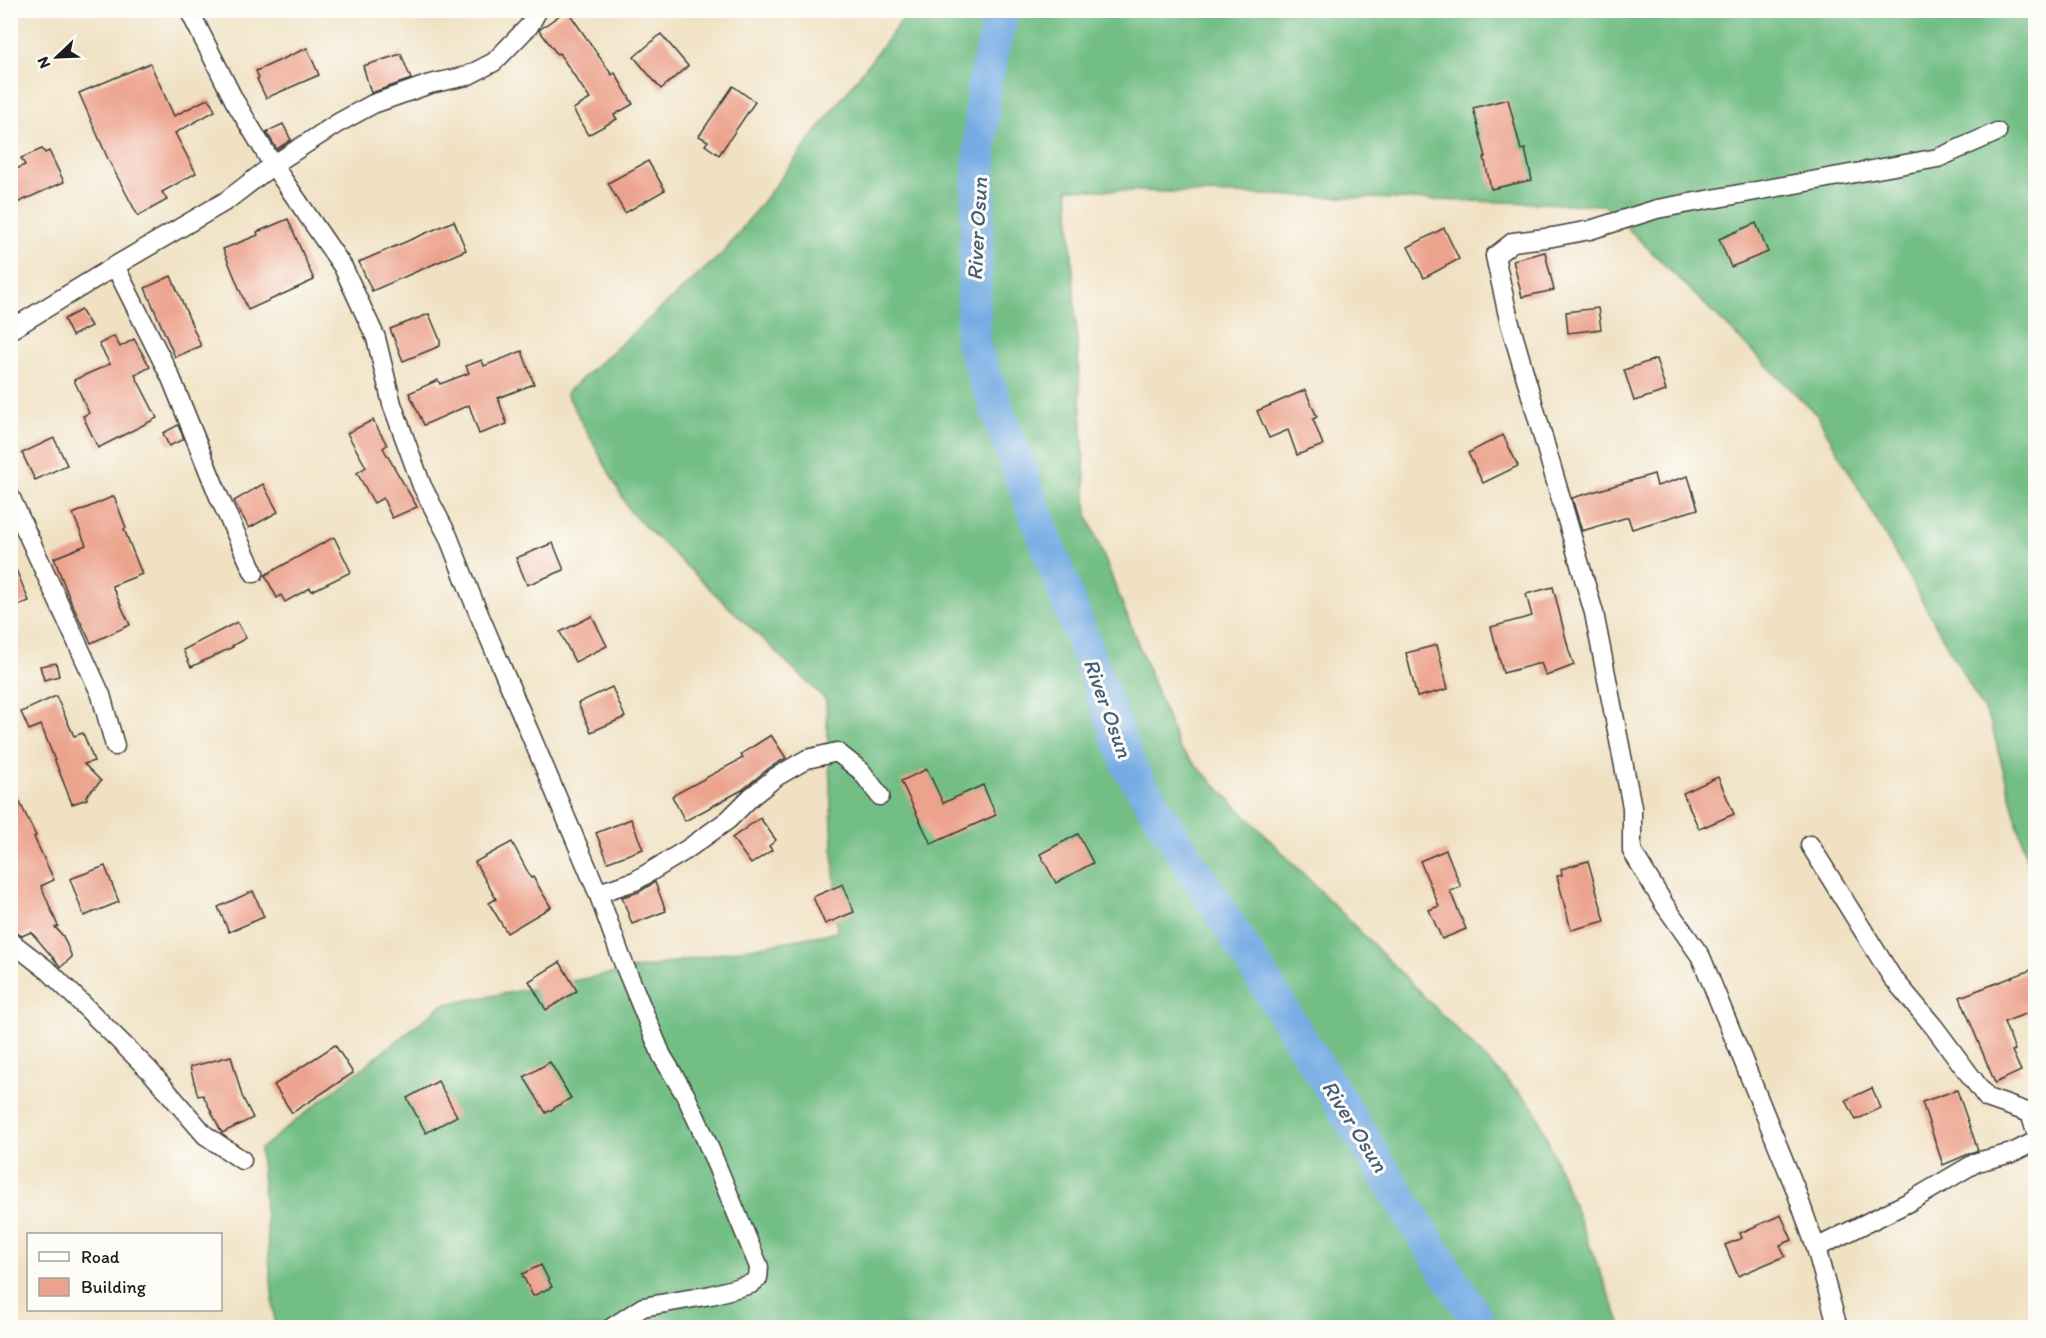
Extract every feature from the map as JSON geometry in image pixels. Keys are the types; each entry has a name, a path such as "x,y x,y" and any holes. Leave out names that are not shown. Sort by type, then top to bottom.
{"street":[{"path":"189,10 234,99 273,165 343,267 376,338 392,404 422,486 448,536 598,893 621,957 662,1056 686,1096 759,1267 758,1278 751,1284 711,1295 643,1307 611,1328"},
{"path":"10,330 226,201 314,137 373,104 430,84 467,76 494,62 530,26 538,10"},
{"path":"1838,1328 1816,1248 1796,1188 1701,957 1664,904 1632,851 1632,807 1594,614 1509,320 1495,256 1513,242 1590,230 1657,209 1938,158 1997,132"},
{"path":"115,266 171,378 219,497 254,573"},
{"path":"10,496 101,695 115,746"},
{"path":"598,893 635,881 687,850 728,820 776,777 807,759 837,752 861,771 880,796"},
{"path":"1810,845 1892,977 1934,1027 1987,1098 2030,1113 2036,1132"},
{"path":"10,941 50,972 149,1070 205,1135 242,1160"},
{"path":"1816,1248 1909,1202 1977,1162 2012,1153 2036,1141"}],"green space":[{"path":"909,11 2035,11 2035,891 1991,723 1817,415 1604,205 1068,189 1087,514 1179,748 1535,1109 1622,1327 275,1327 260,1149 442,1005 837,932 826,700 631,513 566,393 724,252"}],"building":[{"path":"567,10 612,75 615,73 633,104 614,115 617,119 588,135 573,109 590,99 559,53 557,54 539,30"},
{"path":"661,34 688,66 661,89 634,57"},
{"path":"307,48 319,75 266,98 257,79 259,78 256,71"},
{"path":"401,54 411,79 371,93 363,66"},
{"path":"150,63 174,116 209,98 215,111 175,133 196,173 162,192 167,200 138,216 108,159 79,93"},
{"path":"733,86 755,102 719,155 705,145 708,141 699,136"},
{"path":"1508,99 1521,150 1525,149 1532,180 1491,189 1484,157 1486,157 1473,108"},
{"path":"283,124 291,140 277,149 266,132"},
{"path":"42,149 45,153 49,151 64,182 10,206 10,172 25,165 21,158"},
{"path":"648,161 665,190 625,213 608,183"},
{"path":"288,219 314,280 248,310 223,249 258,235 257,232"},
{"path":"454,221 466,250 372,291 359,262"},
{"path":"1756,223 1768,252 1731,267 1719,239"},
{"path":"1444,228 1459,259 1424,278 1408,247"},
{"path":"1545,252 1554,290 1522,297 1513,260"},
{"path":"171,276 201,346 175,357 145,288"},
{"path":"1598,308 1601,329 1568,333 1566,312"},
{"path":"81,310 91,326 72,336 64,319"},
{"path":"429,314 440,340 440,346 403,361 390,329"},
{"path":"114,336 120,347 134,339 150,367 135,375 157,418 98,448 83,416 89,413 74,380 110,364 99,344"},
{"path":"522,351 534,384 498,398 507,424 479,434 469,405 424,425 409,393 438,380 440,384 469,373 466,366 482,360 484,366"},
{"path":"1656,359 1666,391 1634,401 1624,370"},
{"path":"1305,390 1317,417 1313,419 1323,445 1297,455 1288,430 1269,438 1257,411"},
{"path":"373,420 387,445 383,448 417,507 392,518 383,498 374,503 357,473 366,467 347,433"},
{"path":"178,425 184,439 169,446 163,433"},
{"path":"1503,435 1518,466 1483,483 1468,453"},
{"path":"54,438 67,465 35,480 22,453"},
{"path":"1654,474 1657,486 1688,476 1698,509 1632,529 1628,517 1582,531 1572,498"},
{"path":"263,484 278,512 249,528 234,501"},
{"path":"114,496 142,574 112,586 130,625 91,643 71,602 54,558 86,545 73,514"},
{"path":"334,537 351,572 312,591 310,588 285,602 281,595 277,598 265,575"},
{"path":"553,543 564,570 527,585 516,558"},
{"path":"10,555 29,601 10,609"},
{"path":"1553,587 1574,665 1546,676 1541,663 1503,673 1491,627 1532,616 1526,594"},
{"path":"592,616 607,646 575,662 560,632"},
{"path":"237,622 246,638 233,647 191,667 183,650"},
{"path":"1437,645 1448,689 1417,697 1406,653"},
{"path":"56,663 59,676 44,680 40,666"},
{"path":"612,687 625,717 591,732 578,703"},
{"path":"56,696 74,736 83,733 94,761 84,764 101,781 86,796 87,799 72,804 41,725 29,730 21,712"},
{"path":"771,735 786,758 769,768 742,790 685,821 672,796 743,758 741,754"},
{"path":"927,769 943,803 983,785 996,815 931,844 901,781"},
{"path":"1718,777 1734,814 1699,829 1683,793"},
{"path":"10,782 54,880 41,886 58,926 55,927 63,936 72,957 61,967 31,932 22,936 10,930"},
{"path":"760,818 776,840 769,846 772,850 751,864 732,838"},
{"path":"631,819 643,849 608,862 596,833"},
{"path":"1078,834 1093,863 1056,883 1040,854"},
{"path":"512,842 531,878 533,877 551,907 507,933 489,903 496,899 475,862"},
{"path":"1446,850 1461,887 1450,891 1466,929 1442,939 1429,910 1439,906 1420,861"},
{"path":"1588,861 1605,921 1571,930 1557,876 1562,875 1561,869"},
{"path":"105,866 119,902 84,916 70,879"},
{"path":"655,882 666,911 632,924 622,897 639,892"},
{"path":"843,884 854,912 825,924 813,897"},
{"path":"253,891 264,917 229,932 218,907"},
{"path":"560,962 577,991 546,1010 529,981"},
{"path":"2036,968 2036,1010 2004,1022 2015,1050 2012,1051 2021,1071 1995,1083 1960,997"},
{"path":"335,1045 353,1073 292,1113 274,1085"},
{"path":"231,1056 242,1096 253,1118 222,1133 203,1095 198,1096 190,1067"},
{"path":"550,1062 571,1098 546,1113 524,1077"},
{"path":"438,1081 457,1116 426,1133 407,1098"},
{"path":"1872,1088 1881,1108 1856,1120 1846,1100"},
{"path":"1957,1090 1978,1150 1943,1165 1922,1102"},
{"path":"1781,1215 1792,1240 1780,1245 1785,1256 1738,1276 1725,1245 1742,1238 1740,1233"},
{"path":"541,1265 552,1287 533,1296 522,1274"}],"waterway":[{"name":"River Osun","path":"1002,10 983,91 972,342 1130,768 1482,1328"}]}
